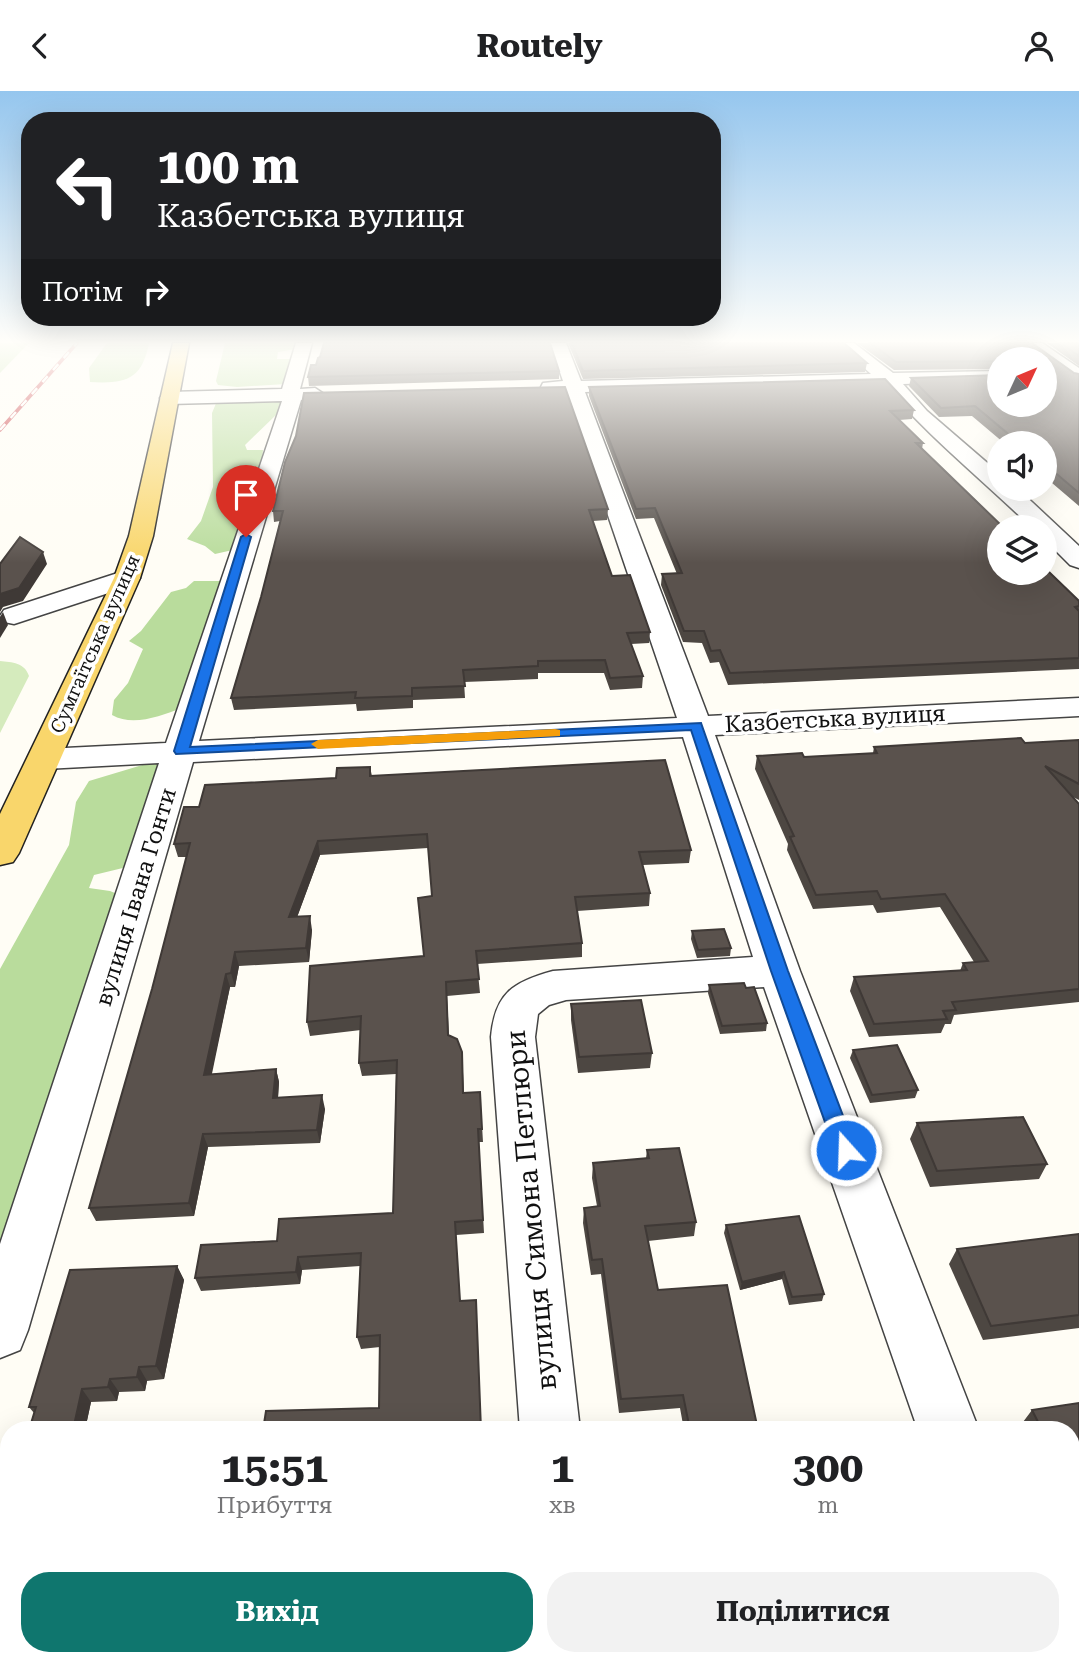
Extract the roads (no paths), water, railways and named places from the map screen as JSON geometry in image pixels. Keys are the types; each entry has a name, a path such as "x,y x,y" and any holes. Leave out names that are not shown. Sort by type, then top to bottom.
{"main road":[{"name":"Сумгаїтська вулиця","path":"0,853 9,813 45,758 127,578 141,536 165,416"}],"street":[{"name":"вулиця Івана Гонти","path":"0,1329 284,416"},
{"path":"585,416 696,726 779,971 945,1421"},
{"path":"922,416 987,474"},
{"path":"1018,501 1032,515"},
{"path":"1057,539 1079,560"},
{"path":"14,616 127,578"},
{"name":"Казбетська вулиця","path":"45,758 1079,708"},
{"name":"вулиця Симона Петлюри","path":"549,1421 513,1017 524,999 543,989 565,984 779,971"}],"railway":[{"path":"0,430 12,416"}]}
